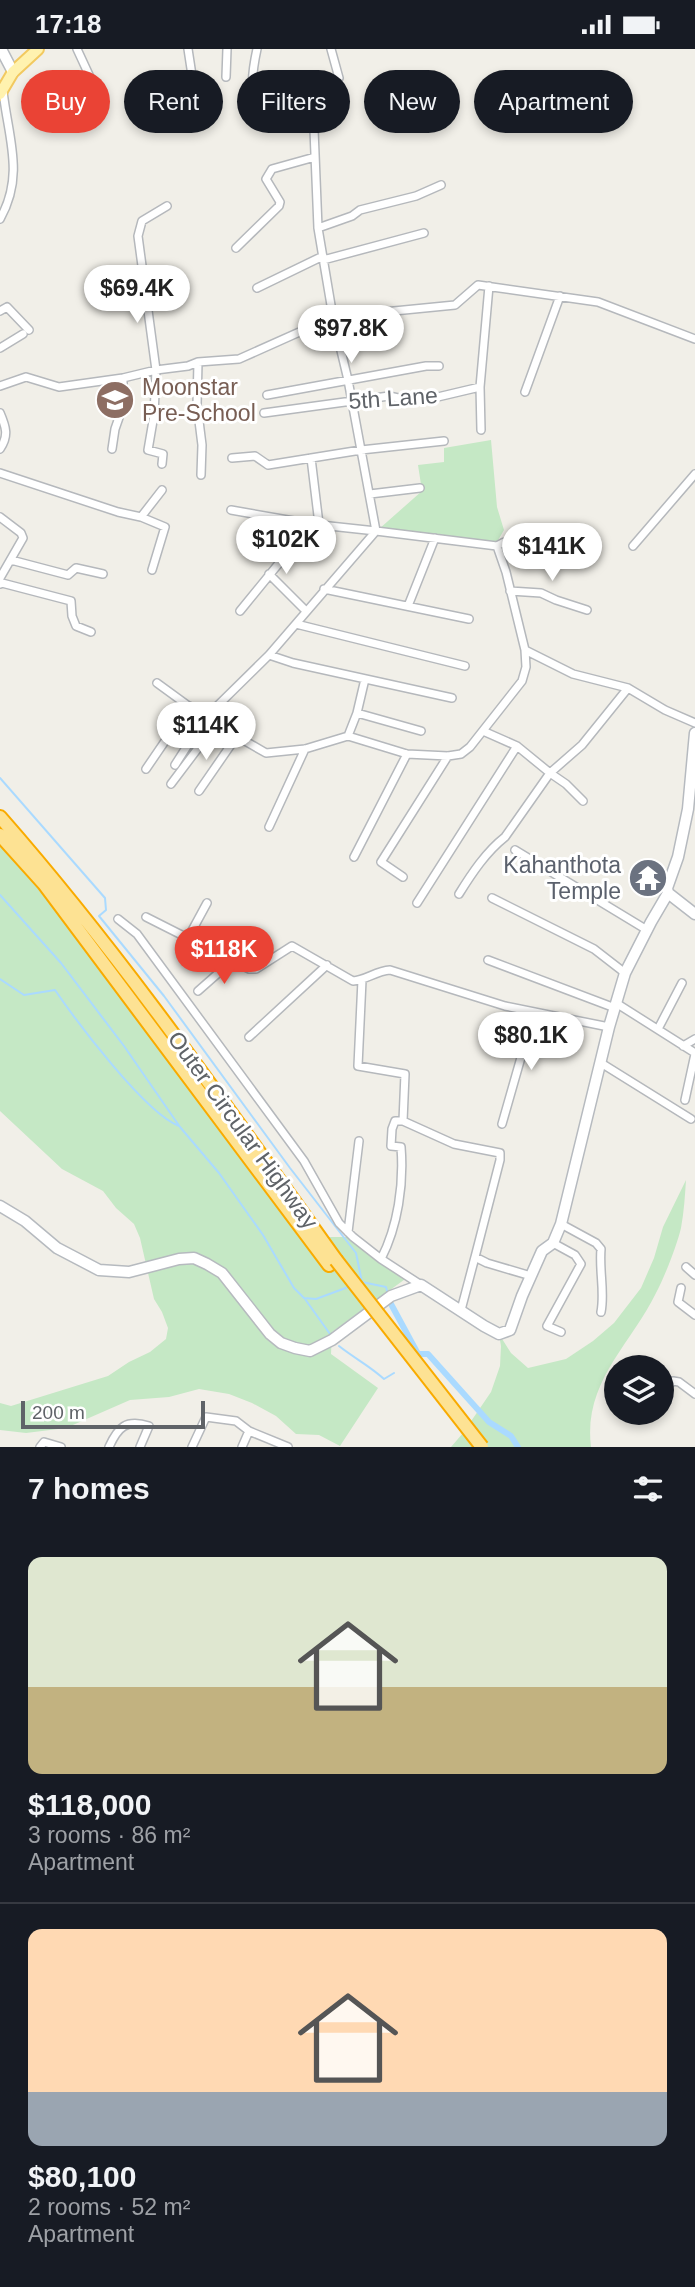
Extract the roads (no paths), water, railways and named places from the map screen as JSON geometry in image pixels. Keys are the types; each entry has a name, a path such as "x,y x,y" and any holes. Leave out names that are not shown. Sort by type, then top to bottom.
{"highway":[{"name":"Outer Circular Highway","path":"0,817 56,880 170,1030 333,1262 482,1447"},
{"name":"Outer Circular Highway","path":"0,835 44,884 471,1447"}],"main road":[{"path":"1,92 13,72 38,49"}],"street":[{"path":"1,49 13,72"},
{"path":"77,49 87,70"},
{"path":"188,49 191,70"},
{"path":"226,77 227,49"},
{"path":"253,70 257,49"},
{"path":"331,49 339,78 313,105 318,228 376,531"},
{"path":"0,219 7,206 15,176 1,92"},
{"path":"236,248 279,206 280,202 266,179 272,169 315,157"},
{"path":"318,228 352,216 360,210 416,196 442,185"},
{"path":"162,464 163,454 148,450 155,415 156,370 138,236 142,221 167,206"},
{"path":"257,288 323,258 424,233"},
{"path":"0,386 26,377 59,387 123,379 198,362 239,359 333,317 455,306 478,285 598,302 695,339"},
{"path":"481,431 480,387 489,286"},
{"path":"526,392 560,296"},
{"path":"0,311 7,307 26,332 0,348"},
{"path":"198,362 197,405 202,445 201,475"},
{"path":"267,395 426,366 439,366"},
{"path":"112,449 123,406 123,379"},
{"name":"5th Lane","path":"264,413 389,396 412,401 480,387"},
{"path":"0,413 6,426 6,441 0,449"},
{"path":"232,458 255,456 268,465 361,450 444,441"},
{"path":"240,611 269,574 315,524 311,458"},
{"path":"0,473 166,527 152,570"},
{"path":"633,546 695,474"},
{"path":"370,494 420,488"},
{"path":"141,517 162,489"},
{"path":"231,510 315,524 497,545 517,538 540,541 559,549 576,561"},
{"path":"0,517 23,538 0,578"},
{"path":"175,765 205,717 269,655 376,531"},
{"path":"408,606 435,538"},
{"path":"157,683 205,717 266,753 305,748 348,736 407,754 461,754 470,747 522,681 526,667 525,650 497,545"},
{"path":"11,560 68,575 76,568 103,574"},
{"path":"269,574 306,611"},
{"path":"0,584 71,601 76,626 92,632"},
{"path":"324,589 469,619"},
{"path":"510,591 541,593 587,610"},
{"path":"296,624 465,666"},
{"path":"525,650 573,674 628,688 665,710 695,723"},
{"path":"269,655 293,663 452,698"},
{"path":"348,736 365,679"},
{"path":"459,894 472,873 505,837 550,773 582,745 628,688"},
{"path":"146,769 189,706"},
{"path":"357,713 422,731"},
{"path":"172,784 217,723"},
{"path":"482,731 517,746 566,784 583,801"},
{"path":"118,919 137,934 304,1161 339,1223 380,1259 484,1327 499,1334 506,1333 510,1330 542,1251 554,1243 561,1224 609,1027 625,973 668,893 667,888 691,809 695,733"},
{"path":"199,791 236,736"},
{"path":"417,903 517,746"},
{"path":"269,827 305,748"},
{"path":"354,857 407,754"},
{"path":"403,877 381,862 448,756"},
{"path":"515,850 647,930"},
{"path":"668,893 695,913"},
{"path":"492,898 593,949 625,973"},
{"path":"188,938 207,903"},
{"path":"146,917 249,969 256,969 292,946 353,981 390,970 505,1006 609,1027"},
{"path":"488,960 616,1005 695,1053 685,1100"},
{"path":"198,991 232,961"},
{"path":"249,1037 327,965"},
{"path":"362,980 358,1066 405,1074 403,1121"},
{"path":"658,1029 682,982"},
{"path":"502,1124 534,1011"},
{"path":"683,1045 695,1039"},
{"path":"601,1063 691,1119"},
{"path":"380,1259 397,1214 401,1147 391,1146 395,1121 403,1121 454,1144 499,1153 500,1160 461,1310"},
{"path":"348,1231 359,1141"},
{"path":"0,1206 26,1221 57,1248 99,1270 129,1272 186,1258 194,1258 207,1264 222,1273 270,1334 295,1349 310,1351 332,1341 391,1296 421,1285"},
{"path":"561,1224 584,1235 601,1249 601,1313"},
{"path":"554,1243 575,1255 581,1264 547,1326 561,1332"},
{"path":"475,1257 531,1276"},
{"path":"686,1267 695,1275"},
{"path":"681,1287 678,1302 695,1315"},
{"path":"674,1381 695,1394"},
{"path":"192,1447 206,1417 236,1421 249,1431 288,1447"},
{"path":"109,1447 116,1431 138,1423 149,1426 140,1447"},
{"path":"242,1447 249,1431"},
{"path":"40,1447 44,1442 61,1447"}],"waterway":[{"path":"0,778 105,898 106,910 99,916 164,996 356,1253 362,1282 386,1287 388,1295"},
{"path":"0,895 61,963 124,1046 180,1127 219,1173 263,1235 294,1288 304,1298 316,1299 351,1286"},
{"path":"0,979 24,995 55,990 95,1044 131,1086 148,1104 179,1126"},
{"path":"305,1299 330,1334"},
{"path":"391,1304 418,1354 428,1354 489,1422 511,1436 518,1447"},
{"path":"339,1346 384,1379 394,1373"}],"place":[{"name":"Moonstar Pre-School","path":"115,400"},
{"name":"Kahanthota Temple","path":"648,878"}]}
